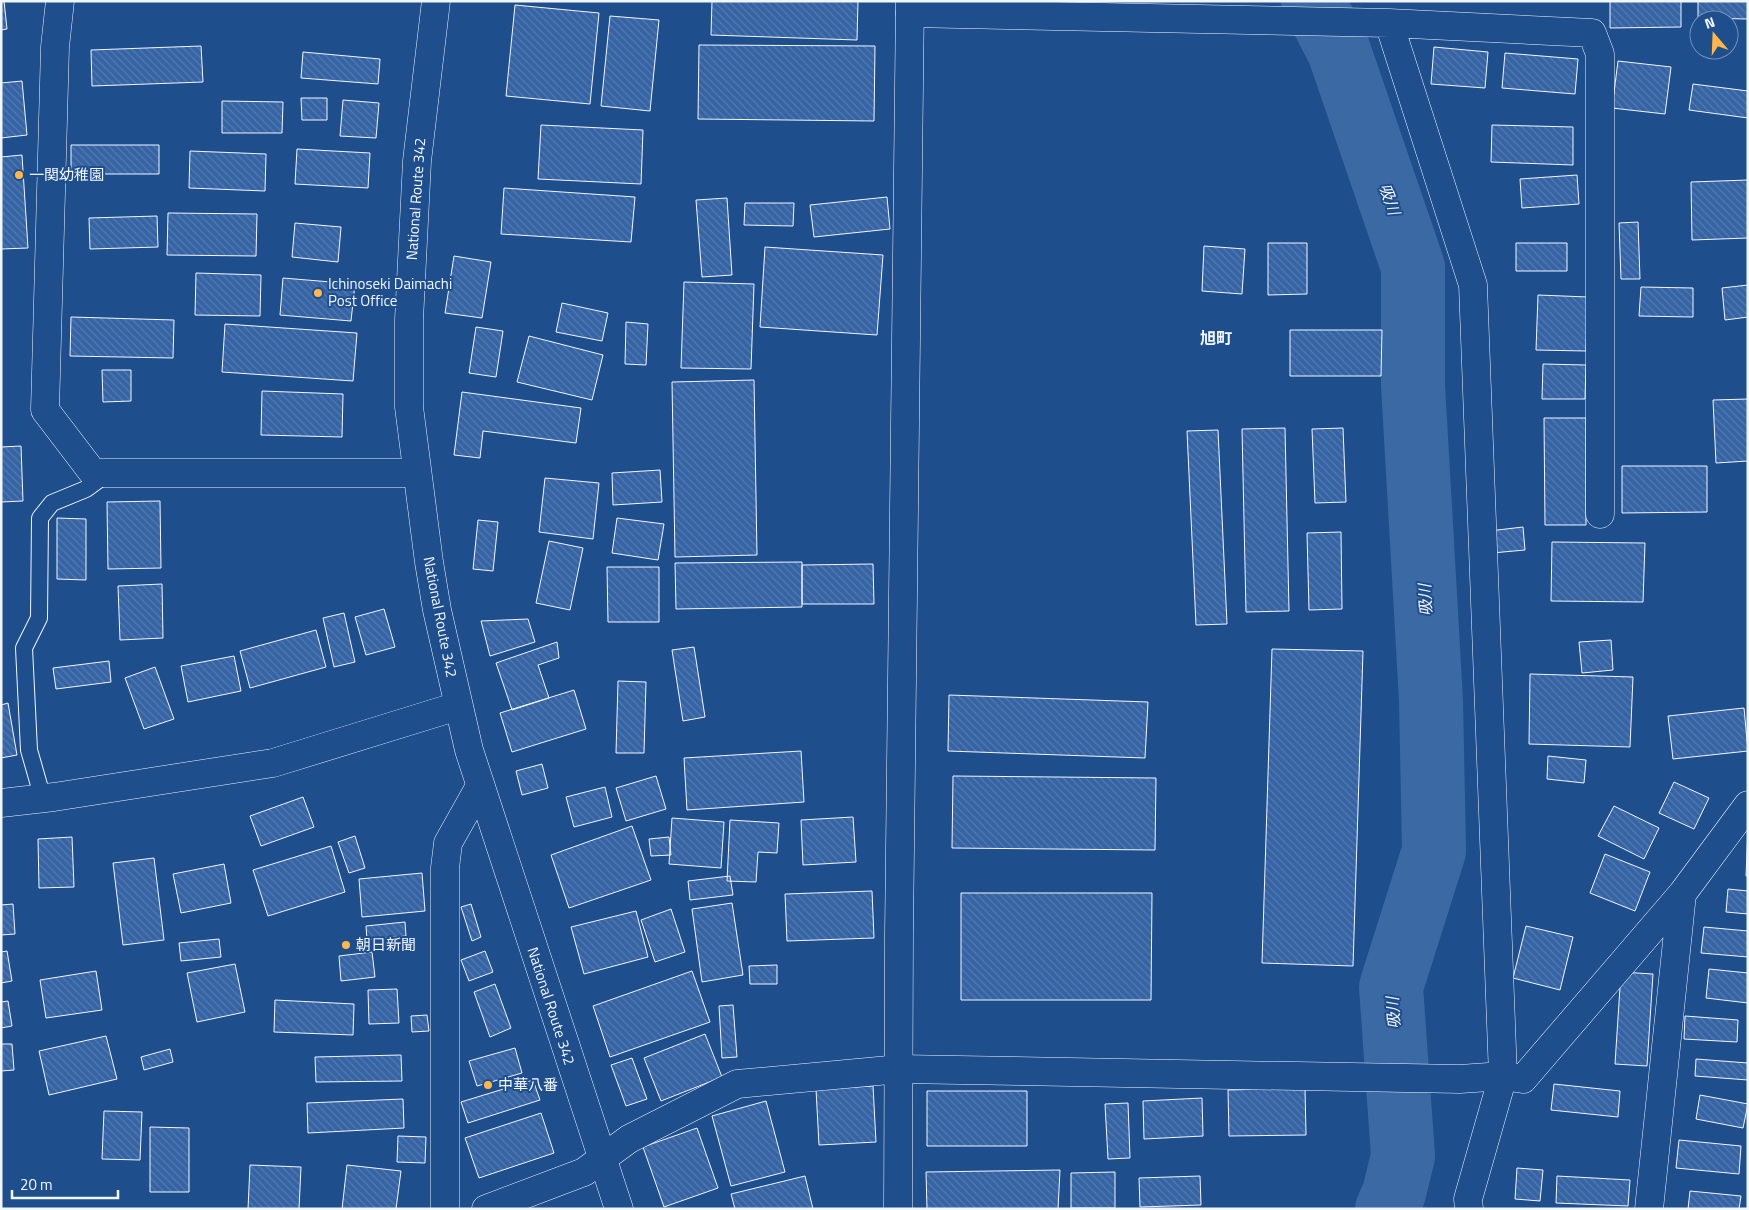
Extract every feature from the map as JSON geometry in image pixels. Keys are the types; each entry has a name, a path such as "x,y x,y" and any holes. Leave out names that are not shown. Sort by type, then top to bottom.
{"main road":[{"path":"60,1 55,47 45,410 93,474 416,473"},
{"name":"National Route 342","path":"436,1 417,161 408,320 409,407 416,473 435,601 458,706 480,786 619,1209"},
{"path":"898,1209 899,934 910,7 1592,33 1600,54 1600,514"},
{"path":"1389,24 1473,285 1503,1076 1468,1199 1469,1209"},
{"path":"1,803 43,799 273,763 458,706"},
{"path":"446,1209 445,868 448,843 480,786"},
{"path":"486,1209 578,1175 629,1139 737,1084 900,1069 1460,1079 1503,1076 1523,1079 1682,894 1748,806"},
{"path":"1649,1209 1682,894"}],"lane":[{"path":"43,799 28,750 24,648 39,618 40,518 52,503 86,489 108,473"}],"building":[{"path":"1,1 4,1 7,29 1,30"},
{"path":"712,1 858,1 857,40 711,35"},
{"path":"1610,1 1681,1 1681,27 1610,28"},
{"path":"1698,1 1748,1 1748,19 1739,19 1739,10 1698,10"},
{"path":"515,5 599,13 590,104 506,96"},
{"path":"610,16 659,20 650,111 601,106"},
{"path":"699,45 875,46 874,121 698,119"},
{"path":"201,46 203,82 92,86 91,50"},
{"path":"1434,47 1488,52 1485,88 1431,84"},
{"path":"303,52 380,59 378,84 301,78"},
{"path":"1505,53 1578,59 1575,94 1502,88"},
{"path":"1618,61 1671,67 1665,114 1612,108"},
{"path":"22,81 27,135 1,138 1,83"},
{"path":"1693,84 1748,91 1748,118 1689,110"},
{"path":"301,98 327,98 327,120 302,120"},
{"path":"343,100 379,103 376,138 340,136"},
{"path":"222,101 283,102 282,133 222,133"},
{"path":"541,125 643,130 641,184 538,179"},
{"path":"1492,125 1573,127 1573,165 1491,162"},
{"path":"71,145 159,145 159,174 71,174"},
{"path":"297,149 370,153 368,188 295,184"},
{"path":"190,151 266,154 265,191 189,188"},
{"path":"22,155 28,248 1,249 1,157"},
{"path":"1577,175 1579,204 1522,208 1520,179"},
{"path":"1748,180 1748,238 1692,240 1691,182"},
{"path":"504,188 635,197 631,242 501,234"},
{"path":"887,197 890,229 814,237 810,205"},
{"path":"727,198 732,275 702,277 696,200"},
{"path":"745,203 794,203 793,226 744,225"},
{"path":"168,213 257,214 256,256 167,255"},
{"path":"157,216 158,247 90,249 89,218"},
{"path":"1638,222 1640,279 1621,279 1619,223"},
{"path":"295,223 341,227 338,262 292,257"},
{"path":"1268,243 1307,243 1307,294 1268,295"},
{"path":"1516,243 1567,243 1567,271 1516,271"},
{"path":"1204,246 1245,249 1242,294 1202,291"},
{"path":"765,247 883,255 877,335 760,327"},
{"path":"454,256 491,262 482,318 445,313"},
{"path":"196,273 261,275 260,316 195,315"},
{"path":"283,278 355,284 351,321 280,315"},
{"path":"684,282 754,284 751,369 681,368"},
{"path":"1748,285 1748,317 1725,320 1722,288"},
{"path":"1641,287 1693,288 1693,317 1639,316"},
{"path":"1538,295 1588,297 1586,351 1536,350"},
{"path":"562,303 608,313 602,341 556,332"},
{"path":"71,317 174,320 173,358 70,356"},
{"path":"626,322 648,324 646,365 625,364"},
{"path":"225,324 357,333 353,381 222,372"},
{"path":"476,327 503,331 496,377 469,373"},
{"path":"1290,330 1382,330 1381,376 1290,376"},
{"path":"529,336 603,355 592,400 517,382"},
{"path":"1543,364 1586,365 1585,399 1542,399"},
{"path":"102,370 131,370 131,401 103,402"},
{"path":"754,380 757,555 675,557 672,382"},
{"path":"262,391 343,394 342,437 261,435"},
{"path":"462,392 581,408 576,443 483,431 480,458 454,455"},
{"path":"1748,399 1748,461 1716,463 1713,400"},
{"path":"1544,418 1586,418 1586,525 1545,525"},
{"path":"1285,428 1289,611 1246,612 1242,429"},
{"path":"1343,428 1346,502 1315,503 1312,429"},
{"path":"1218,430 1227,624 1196,625 1187,431"},
{"path":"21,446 23,501 1,502 1,447"},
{"path":"1622,466 1707,466 1707,512 1622,513"},
{"path":"660,470 662,502 613,505 612,473"},
{"path":"545,478 599,483 593,539 539,532"},
{"path":"160,501 161,568 108,569 107,502"},
{"path":"57,518 86,519 86,580 57,579"},
{"path":"617,518 664,524 658,560 612,553"},
{"path":"478,520 498,522 493,571 473,569"},
{"path":"1523,527 1525,550 1492,553 1489,531"},
{"path":"1341,532 1342,609 1309,610 1307,533"},
{"path":"549,541 583,548 570,610 536,603"},
{"path":"1552,542 1645,543 1643,602 1551,601"},
{"path":"802,562 802,607 676,609 675,563"},
{"path":"873,564 874,604 802,604 802,565"},
{"path":"607,567 659,567 659,622 608,622"},
{"path":"162,584 163,638 120,640 118,586"},
{"path":"384,609 395,647 366,655 355,617"},
{"path":"344,613 355,662 334,667 323,618"},
{"path":"528,619 535,642 490,656 481,621"},
{"path":"316,630 326,667 250,688 240,651"},
{"path":"1611,640 1613,670 1582,673 1579,642"},
{"path":"557,642 559,658 538,665 549,698 512,710 496,663"},
{"path":"694,647 705,717 683,721 672,650"},
{"path":"1272,649 1363,651 1353,966 1262,963"},
{"path":"234,656 241,691 188,702 181,666"},
{"path":"109,661 111,682 56,689 53,668"},
{"path":"155,667 174,719 144,729 125,678"},
{"path":"1530,674 1633,677 1630,747 1529,744"},
{"path":"618,681 646,682 644,753 616,753"},
{"path":"574,690 586,729 512,752 500,713"},
{"path":"949,695 1148,702 1145,758 948,751"},
{"path":"8,703 17,755 1,758 1,705"},
{"path":"1744,708 1748,751 1673,759 1668,716"},
{"path":"801,751 804,802 687,810 684,758"},
{"path":"1548,756 1586,760 1584,783 1547,779"},
{"path":"542,764 548,788 522,795 516,771"},
{"path":"656,776 666,809 626,821 616,788"},
{"path":"953,776 1156,778 1155,850 952,848"},
{"path":"1674,782 1709,798 1694,829 1659,813"},
{"path":"605,787 612,817 574,827 566,797"},
{"path":"303,797 314,827 261,846 250,816"},
{"path":"1614,806 1659,828 1644,859 1598,836"},
{"path":"853,817 856,862 803,865 801,820"},
{"path":"672,818 724,822 721,868 669,864"},
{"path":"730,820 779,823 777,853 758,852 756,882 727,881"},
{"path":"632,826 651,880 569,908 551,855"},
{"path":"1748,828 1748,876 1746,876"},
{"path":"355,836 365,868 349,873 338,842"},
{"path":"72,837 74,887 39,888 38,839"},
{"path":"669,837 671,855 651,856 649,839"},
{"path":"331,846 345,892 268,916 253,870"},
{"path":"1605,854 1650,872 1635,911 1590,893"},
{"path":"154,858 164,940 123,945 113,863"},
{"path":"224,864 231,903 181,913 173,874"},
{"path":"422,873 425,911 362,917 359,879"},
{"path":"730,876 733,895 690,900 688,881"},
{"path":"1728,889 1748,891 1748,914 1726,912"},
{"path":"872,891 874,938 787,941 785,894"},
{"path":"961,893 1152,893 1151,1000 961,1000"},
{"path":"732,903 743,975 702,982 692,909"},
{"path":"13,904 15,934 1,935 1,905"},
{"path":"471,904 481,937 472,941 461,907"},
{"path":"671,909 685,952 655,962 641,920"},
{"path":"636,911 648,957 584,974 571,927"},
{"path":"405,922 406,936 367,940 366,926"},
{"path":"1526,926 1573,937 1560,990 1513,978"},
{"path":"1704,927 1748,931 1748,957 1701,953"},
{"path":"219,939 221,957 181,961 179,943"},
{"path":"7,951 12,981 1,983 1,952"},
{"path":"485,951 493,972 469,981 461,960"},
{"path":"372,952 375,977 341,981 339,956"},
{"path":"235,964 245,1012 197,1022 187,973"},
{"path":"777,965 777,984 750,984 749,966"},
{"path":"1709,969 1748,973 1748,1003 1706,998"},
{"path":"96,971 102,1010 46,1018 40,980"},
{"path":"692,971 710,1022 610,1057 593,1006"},
{"path":"1621,972 1653,974 1647,1066 1615,1064"},
{"path":"495,984 511,1028 490,1037 474,992"},
{"path":"397,989 399,1023 369,1024 368,990"},
{"path":"275,1000 354,1004 353,1035 274,1032"},
{"path":"8,1001 12,1026 1,1028 1,1002"},
{"path":"733,1005 737,1057 722,1058 719,1006"},
{"path":"427,1015 429,1031 412,1032 411,1016"},
{"path":"1685,1016 1738,1020 1737,1042 1684,1039"},
{"path":"705,1034 722,1077 661,1101 644,1058"},
{"path":"106,1036 117,1079 49,1095 39,1051"},
{"path":"1,1044 12,1044 14,1070 1,1071"},
{"path":"515,1048 522,1073 477,1086 469,1061"},
{"path":"170,1049 173,1062 144,1070 141,1057"},
{"path":"401,1055 402,1081 316,1082 315,1057"},
{"path":"632,1058 647,1099 626,1106 611,1065"},
{"path":"1696,1059 1748,1063 1748,1080 1695,1076"},
{"path":"533,1080 540,1100 468,1123 461,1102"},
{"path":"1554,1084 1620,1091 1618,1117 1551,1110"},
{"path":"873,1086 876,1142 819,1145 816,1089"},
{"path":"1305,1088 1306,1135 1229,1136 1228,1090"},
{"path":"927,1091 1027,1091 1027,1146 927,1146"},
{"path":"1700,1095 1748,1104 1743,1128 1696,1119"},
{"path":"1202,1098 1203,1136 1144,1139 1143,1101"},
{"path":"403,1099 404,1128 308,1133 307,1103"},
{"path":"766,1101 785,1172 731,1186 712,1116"},
{"path":"1128,1103 1130,1158 1108,1159 1105,1104"},
{"path":"104,1111 142,1112 140,1160 102,1159"},
{"path":"541,1113 554,1153 479,1178 465,1138"},
{"path":"150,1127 189,1128 189,1192 150,1192"},
{"path":"697,1128 718,1188 664,1207 643,1147"},
{"path":"398,1136 426,1137 425,1163 397,1162"},
{"path":"1679,1140 1741,1146 1739,1174 1676,1168"},
{"path":"250,1165 301,1167 299,1209 248,1209"},
{"path":"347,1165 401,1171 396,1209 342,1209"},
{"path":"1517,1168 1543,1170 1540,1201 1515,1199"},
{"path":"1060,1170 1058,1209 927,1209 926,1172"},
{"path":"1115,1172 1115,1208 1071,1208 1071,1173"},
{"path":"805,1176 813,1209 735,1209 731,1194"},
{"path":"1200,1176 1201,1205 1140,1207 1139,1178"},
{"path":"1557,1176 1630,1180 1628,1206 1556,1203"},
{"path":"1690,1191 1741,1196 1739,1209 1688,1209"}],"waterway":[{"name":"吸川","path":"1313,1 1339,51 1413,267 1413,385 1431,700 1434,851 1391,987 1403,1156 1394,1193 1387,1209"}],"place":[{"name":"一関幼稚園","path":"19,175"},
{"name":"Ichinoseki Daimachi Post Office","path":"318,293"},
{"name":"朝日新聞","path":"346,945"},
{"name":"中華八番","path":"488,1085"}],"district":[{"name":"旭町","path":"1216,338"}]}
